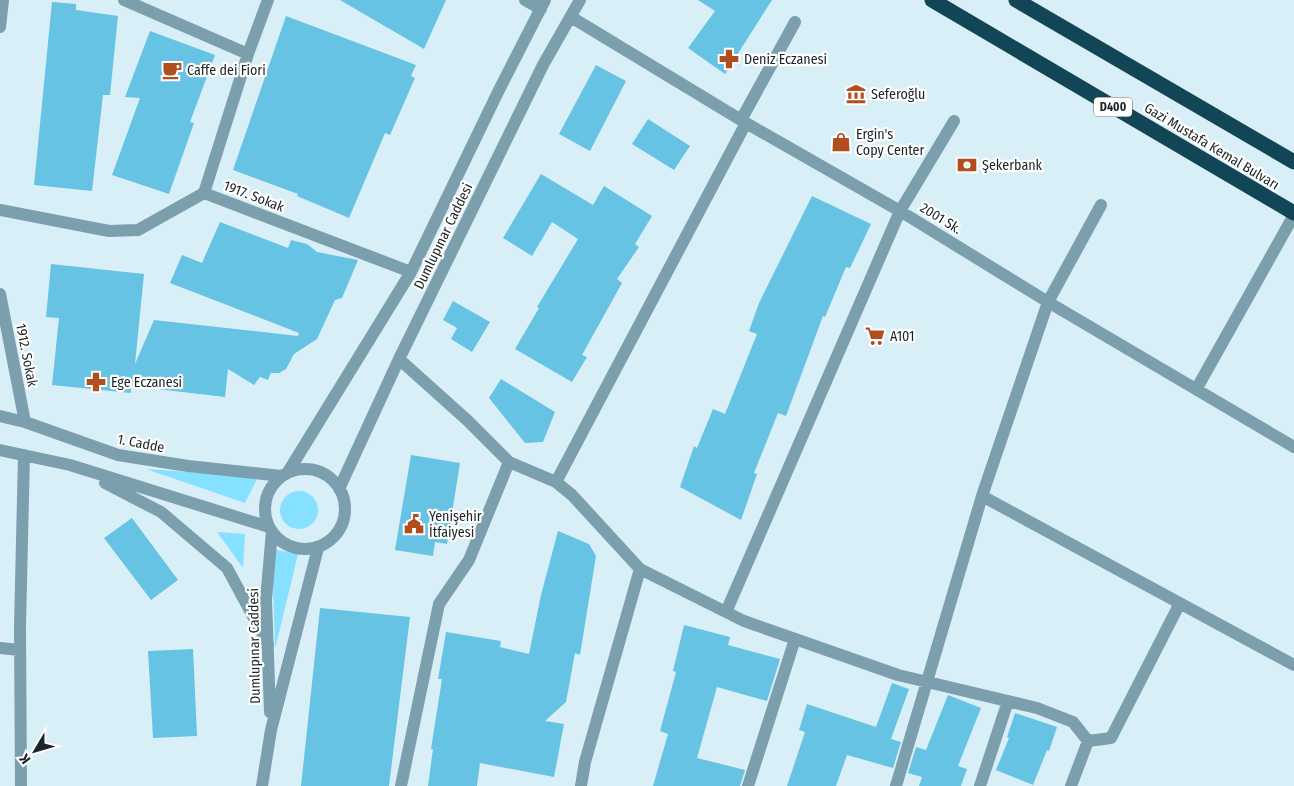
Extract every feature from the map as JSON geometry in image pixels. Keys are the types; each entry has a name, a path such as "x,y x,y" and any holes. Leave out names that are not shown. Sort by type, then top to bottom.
{"highway":[{"name":"Gazi Mustafa Kemal Bulvarı","path":"932,0 1294,214"},
{"name":"Gazi Mustafa Kemal Bulvarı","path":"1016,0 1294,162"}],"street":[{"path":"0,27 3,0"},
{"path":"124,0 248,54"},
{"path":"204,193 248,54 268,0"},
{"path":"525,0 543,5"},
{"name":"Dumlupınar Caddesi","path":"339,489 399,359 543,65 580,0"},
{"name":"Dumlupınar Caddesi","path":"285,474 412,272 498,92 543,5"},
{"name":"2001 Sk.","path":"571,17 1294,447"},
{"path":"556,482 795,22"},
{"path":"726,612 900,211 954,121"},
{"name":"1917. Sokak","path":"0,210 109,232 138,230 204,193 412,272"},
{"path":"896,786 982,496 1048,302 1101,205"},
{"path":"1197,388 1294,214"},
{"name":"1912. Sokak","path":"0,294 24,422"},
{"path":"399,359 467,420 509,462 556,482 572,495 640,569 744,621 795,639 898,675 1037,708 1073,722 1088,741"},
{"name":"1. Cadde","path":"0,416 24,422 118,455 188,466 285,474"},
{"path":"0,450 70,465 270,529"},
{"path":"21,786 20,650 24,455"},
{"path":"401,786 439,604 469,560 509,462"},
{"path":"70,465 161,512 227,568 268,644"},
{"path":"305,470 322,473 339,489 344,502 342,522 331,539 318,548 296,548 285,544 270,529 265,514 265,502 270,490 285,474 305,470"},
{"path":"982,496 1294,665"},
{"name":"Dumlupınar Caddesi","path":"270,529 266,600 271,730"},
{"name":"Dumlupınar Caddesi","path":"262,786 271,730 295,629 318,548"},
{"path":"581,786 585,762 640,569"},
{"path":"1088,741 1111,738 1180,603"},
{"path":"748,786 795,639"},
{"path":"0,648 20,650"},
{"path":"980,786 1008,701"},
{"path":"1071,786 1088,741"}],"shaded area":[{"path":"146,469 258,477 245,503"},
{"path":"299,491 306,492 312,497 317,503 317,517 312,523 306,528 299,529 292,528 286,523 281,517 280,510 281,503 286,497 292,492"},
{"path":"217,532 245,534 243,568"},
{"path":"272,549 298,554 275,649"}],"building":[{"path":"340,0 446,0 424,49"},
{"path":"698,0 772,0 725,74 688,48 715,11"},
{"path":"52,2 76,4 76,10 118,16 110,95 103,95 92,191 34,185"},
{"path":"286,16 416,65 411,76 415,78 390,135 385,133 349,218 297,196 298,194 233,170"},
{"path":"150,31 215,55 190,122 194,123 169,194 112,175 140,98 125,97"},
{"path":"596,65 626,81 590,151 559,134"},
{"path":"648,119 690,146 674,170 632,144"},
{"path":"541,174 593,205 604,186 652,216 635,244 639,247 617,279 622,283 582,355 587,357 572,382 515,349 539,308 537,307 578,239 552,222 532,256 503,238"},
{"path":"812,196 871,224 850,268 846,267 825,317 823,316 786,416 778,413 754,473 757,474 741,520 680,487 694,446 697,448 713,409 725,414 757,334 749,331 759,303"},
{"path":"220,222 288,248 291,240 307,244 317,252 358,260 342,298 335,300 317,339 294,354 286,369 279,373 271,373 268,380 260,377 254,385 228,369 225,397 131,386 131,393 52,385 59,318 46,317 51,264 144,274 135,364 154,320 298,336 299,333 170,283 182,255 202,263"},
{"path":"453,301 490,322 472,352 451,339 457,328 443,320"},
{"path":"501,379 555,412 543,442 525,443 489,398"},
{"path":"411,455 460,463 447,544 435,542 433,556 395,550"},
{"path":"132,518 178,580 151,600 104,538"},
{"path":"558,531 589,544 596,556 580,655 575,653 566,702 545,721 564,724 554,777 480,763 477,786 428,786 433,749 431,749 442,679 438,679 446,632 501,641 500,647 529,654 541,595"},
{"path":"320,608 410,617 389,786 301,786"},
{"path":"684,625 730,637 728,645 780,659 767,701 717,687 697,758 745,770 740,786 653,786 668,734 660,731 676,672 673,671"},
{"path":"193,649 197,736 153,738 148,651"},
{"path":"892,683 909,689 891,739 901,742 893,768 847,755 836,786 787,786 805,732 799,730 807,704 876,727"},
{"path":"948,695 981,708 958,766 967,769 961,786 919,786 922,777 908,773 916,747 926,750"},
{"path":"1015,713 1057,727 1049,751 1047,750 1033,785 996,770 1009,738 1007,737"}],"place":[{"name":"Deniz Eczanesi","path":"729,59"},
{"name":"Caffe dei Fiori","path":"172,70"},
{"name":"Seferoğlu","path":"856,94"},
{"name":"Ergin's Copy Center","path":"841,142"},
{"name":"Şekerbank","path":"967,165"},
{"name":"A101","path":"875,336"},
{"name":"Ege Eczanesi","path":"96,382"},
{"name":"Yenişehir İtfaiyesi","path":"414,524"}]}
